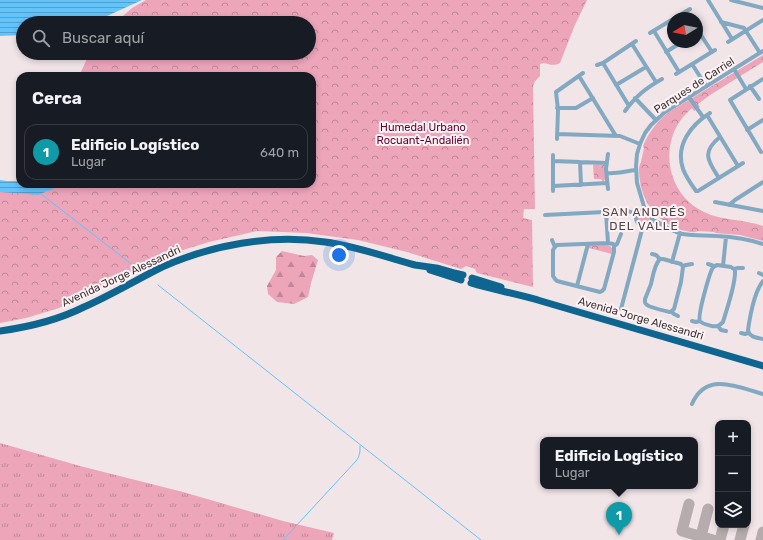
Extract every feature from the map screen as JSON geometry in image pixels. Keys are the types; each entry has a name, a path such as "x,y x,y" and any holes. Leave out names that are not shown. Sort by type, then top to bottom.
{"highway":[{"name":"Avenida Jorge Alessandri","path":"0,331 30,326 88,306 172,263 208,251 261,241 305,240 324,242 361,249 417,265 436,268 462,278"},
{"name":"Avenida Jorge Alessandri","path":"472,281 497,286 514,293 763,366"}],"street":[{"path":"708,0 730,41 763,20"},
{"path":"731,0 763,8"},
{"path":"721,22 743,27 761,52"},
{"path":"667,23 652,32 666,52 677,73 713,51 703,38"},
{"path":"597,65 603,63 634,42 646,67 656,82"},
{"path":"666,52 672,48"},
{"name":"Parques de Carriel","path":"645,210 638,187 636,170 637,154 645,133 665,112 761,52"},
{"path":"603,63 629,106"},
{"path":"692,64 706,86"},
{"path":"616,85 646,67"},
{"path":"734,69 748,88 759,99"},
{"path":"557,140 558,108 556,91 583,72"},
{"path":"579,76 616,136"},
{"path":"625,111 635,98 644,90 662,79"},
{"path":"756,154 762,151 747,130 730,99 763,79"},
{"path":"689,97 707,115 738,166"},
{"path":"558,108 576,108 593,98"},
{"path":"635,98 656,120"},
{"path":"707,115 692,127 685,139 682,152 682,165 685,174 696,191 743,163"},
{"path":"747,130 763,120"},
{"path":"557,134 616,136 624,137 640,144"},
{"path":"719,178 710,164 708,155 712,145 720,137"},
{"path":"608,154 608,189"},
{"path":"553,155 553,191"},
{"path":"553,161 607,163"},
{"path":"580,162 581,184"},
{"path":"607,173 616,174 636,170"},
{"path":"729,205 763,182"},
{"path":"553,186 607,183"},
{"path":"715,202 763,211"},
{"path":"640,210 645,210 650,213 652,220 648,225 639,225 636,222 636,214 640,210"},
{"path":"544,215 627,211 636,214"},
{"path":"606,212 608,243"},
{"path":"652,220 680,233 690,235 726,236 763,244"},
{"path":"621,309 643,226"},
{"path":"672,262 680,233"},
{"path":"552,240 555,247 553,250 554,278 556,280 598,292 604,289 614,252 614,246 617,244 620,234"},
{"path":"723,266 726,236"},
{"path":"555,247 557,245 608,243 613,244 614,246"},
{"path":"577,286 588,244"},
{"path":"652,254 656,255 660,259 681,264 683,266 686,264 692,264"},
{"path":"660,259 656,265 645,302 649,306 672,312 678,316"},
{"path":"708,264 714,266 731,267 734,269 743,268"},
{"path":"672,312 674,309 683,266"},
{"path":"700,321 699,317 702,302 714,266"},
{"path":"718,326 722,322 729,302 735,274 734,269"},
{"path":"748,333 752,308 763,281"},
{"path":"692,321 700,321 703,324 718,326 721,330 726,331"},
{"path":"741,334 748,333 752,336 763,339"},
{"path":"692,404 701,391 710,385 726,384 763,394"}],"green space":[{"name":"Humedal Urbano Rocuant-Andalién","path":"146,0 587,0 574,27 560,63 554,65 545,63 540,64 540,76 533,85 535,209 524,209 523,218 532,220 533,287 477,273 475,269 466,266 461,269 407,252 358,240 306,233 257,231 209,242 183,250 153,262 81,299 56,309 26,318 0,323 0,185 16,185 16,188 316,188 316,72 81,72 87,60 316,60 316,16 123,16 132,8"},
{"path":"763,55 763,62 710,95 698,104 700,107 694,111 692,108 684,116 674,133 670,146 669,159 671,172 676,184 692,205 711,215 763,226 763,241 740,235 698,231 690,232 669,224 661,219 649,206 642,190 639,168 644,148 643,146 648,136 657,123 669,112"},
{"path":"593,164 605,165 605,180 603,182 601,179 594,179"},
{"path":"642,212 646,212 650,218 646,224 642,224 638,220 638,216"},
{"path":"591,245 609,245 612,250 612,254 589,248"},
{"path":"282,251 304,256 312,255 318,260 308,297 294,304 277,302 268,294 267,286 276,270 276,257"},
{"path":"0,443 80,466 183,492 283,521 334,533 332,540 0,540"}],"water":[{"path":"0,0 142,0 107,16 16,16 16,35 0,36"},
{"path":"0,180 16,181 16,188 55,188 38,195 0,192"}],"waterway":[{"path":"41,194 134,266"},
{"path":"158,285 481,540"},
{"path":"283,540 356,461 360,454 360,446"}],"taxiway":[{"path":"689,504 682,531 713,540"},
{"path":"701,536 708,509"},
{"path":"720,540 723,528"},
{"path":"740,540 743,528"},
{"path":"761,540 763,532"}],"place":[{"name":"Edificio Logístico","path":"619,535"}],"district":[{"name":"SAN ANDRÉS DEL VALLE","path":"644,219"}]}
